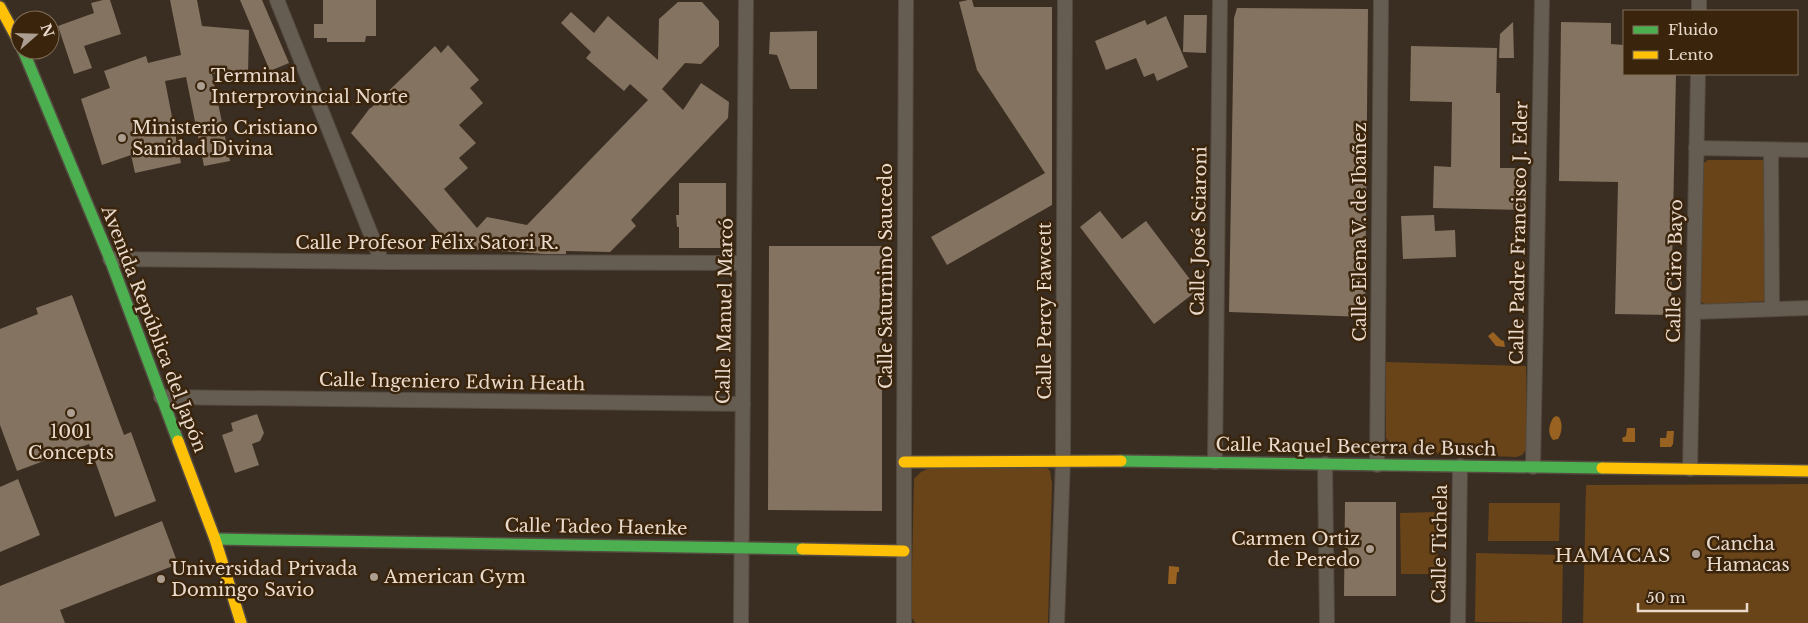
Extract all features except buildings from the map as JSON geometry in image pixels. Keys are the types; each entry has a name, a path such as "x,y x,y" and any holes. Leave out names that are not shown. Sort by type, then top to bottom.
{"street":[{"path":"277,0 382,262"},
{"name":"Calle Manuel Marcó","path":"741,623 746,0"},
{"name":"Calle Saturnino Saucedo","path":"904,551 906,0"},
{"name":"Calle Percy Fawcett","path":"1057,623 1063,460 1065,0"},
{"name":"Calle José Sciaroni","path":"1215,462 1220,0"},
{"name":"Calle Elena V. de Ibañez","path":"1377,465 1381,0"},
{"name":"Calle Padre Francisco J. Eder","path":"1533,467 1542,0"},
{"name":"Avenida República del Japón","path":"0,7 10,24"},
{"name":"Avenida República del Japón","path":"28,60 110,259 215,539 241,623"},
{"name":"Calle Ciro Bayo","path":"1690,469 1698,75"},
{"path":"1696,148 1771,151 1808,150"},
{"path":"1771,151 1772,309"},
{"name":"Calle Profesor Félix Satori R.","path":"110,259 744,263"},
{"path":"1693,312 1808,308"},
{"name":"Calle Ingeniero Edwin Heath","path":"161,397 743,404"},
{"name":"Calle Raquel Becerra de Busch","path":"904,462 1063,460 1808,471"},
{"path":"1326,464 1327,623"},
{"name":"Calle Tichela","path":"1458,623 1460,466"},
{"name":"Calle Tadeo Haenke","path":"215,539 904,551"},
{"path":"904,551 904,623"}],"shaded area":[{"path":"1708,160 1764,160 1768,301 1705,304 1698,300 1698,167"},
{"path":"1493,332 1504,341 1505,347 1496,346 1488,336"},
{"path":"1386,362 1526,366 1527,449 1522,455 1516,457 1397,452 1386,438"},
{"path":"1556,416 1560,419 1561,431 1558,439 1553,440 1549,429 1553,418"},
{"path":"1627,428 1635,428 1635,442 1623,442 1622,438 1626,436"},
{"path":"1667,431 1674,431 1673,444 1671,447 1660,447 1660,438 1666,438"},
{"path":"1045,466 1050,471 1052,484 1048,623 915,623 911,616 914,479 921,472 929,468"},
{"name":"Cancha Hamacas","path":"1808,484 1808,623 1583,623 1586,485"},
{"path":"1489,503 1560,503 1559,541 1488,541"},
{"path":"1437,512 1438,574 1401,574 1400,513"},
{"path":"1476,553 1563,555 1562,623 1475,622"},
{"path":"1169,566 1179,567 1176,584 1168,584"}],"traffic: fast":[{"path":"27,60 110,259 178,441"},
{"path":"1121,461 1602,468"},
{"path":"215,539 802,549"}],"traffic: slow":[{"path":"0,7 10,26"},
{"path":"178,441 215,539 241,623"},
{"path":"904,462 1121,461"},
{"path":"1602,468 1808,471"},
{"path":"802,549 904,551"}],"place":[{"name":"Terminal Interprovincial Norte","path":"201,86"},
{"name":"Ministerio Cristiano Sanidad Divina","path":"122,138"},
{"name":"1001 Concepts","path":"71,413"},
{"name":"Carmen Ortiz de Peredo","path":"1370,549"},
{"name":"Cancha Hamacas","path":"1696,554"},
{"name":"American Gym","path":"374,577"},
{"name":"Universidad Privada Domingo Savio","path":"161,579"}],"district":[{"name":"HAMACAS","path":"1613,555"}]}
